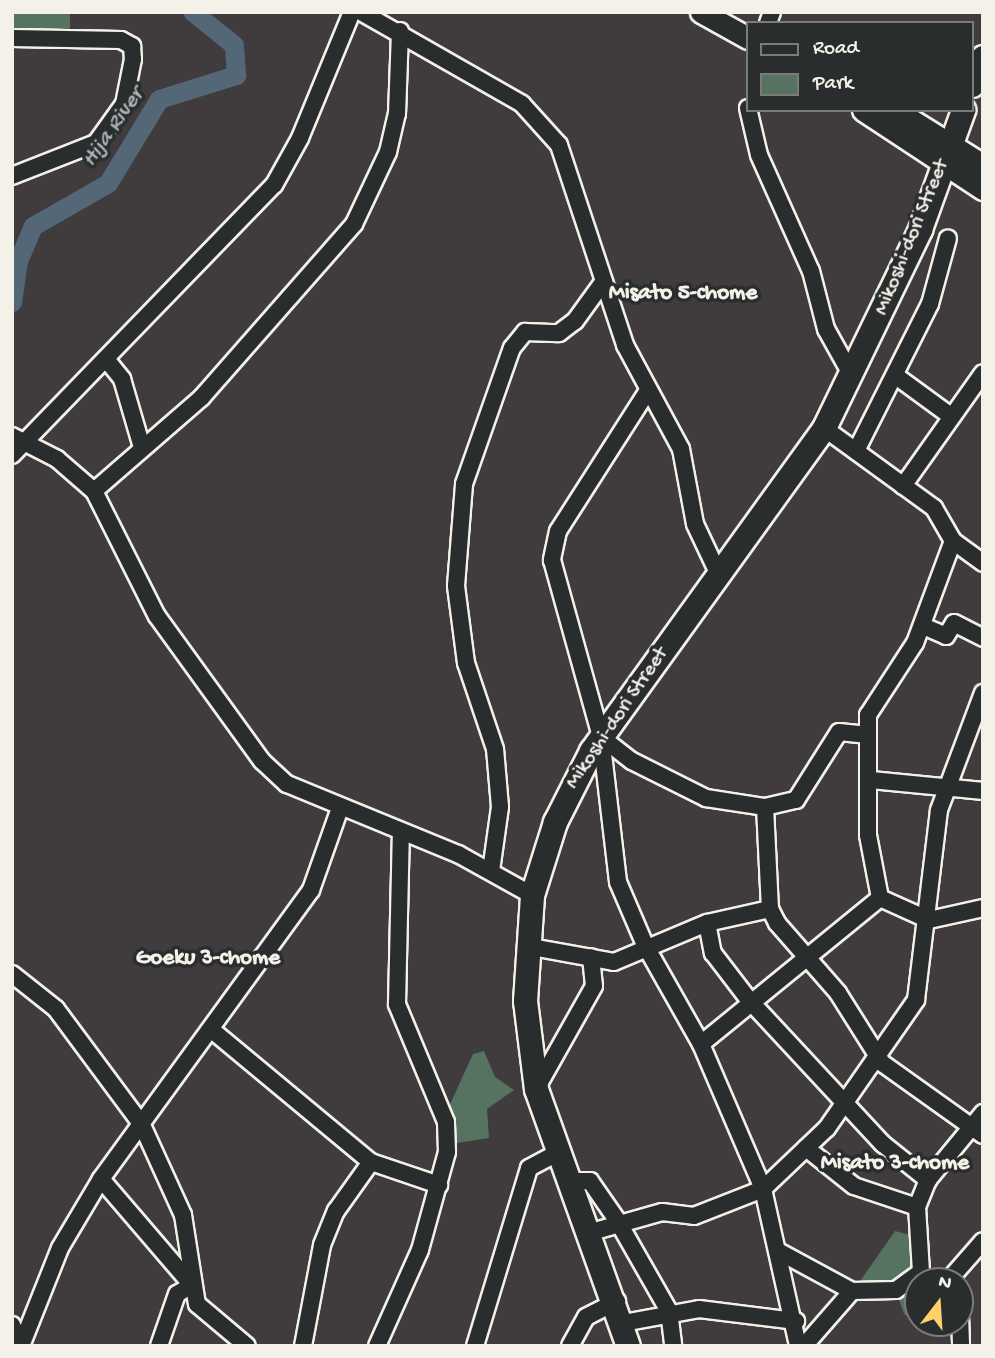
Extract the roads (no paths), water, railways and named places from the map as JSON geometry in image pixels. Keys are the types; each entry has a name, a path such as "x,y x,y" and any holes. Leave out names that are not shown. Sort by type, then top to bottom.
{"highway":[{"path":"974,80 983,57"},
{"name":"Mikoshi-dori Street","path":"626,1335 617,1301 555,1154 536,1090 526,946 531,895 562,805 601,737 824,428 852,376 962,112"}],"main road":[{"path":"701,12 746,37"},
{"path":"730,12 746,21"},
{"path":"867,112 946,154 983,165"},
{"path":"897,112 983,189"}],"street":[{"path":"12,455 19,439 106,359 274,185 300,138 352,12"},
{"path":"361,12 400,31 543,124 566,159 604,281 647,392 681,449 695,524 719,575"},
{"path":"94,491 141,444 202,397 354,224 388,152 397,114 400,31"},
{"path":"12,38 121,40 132,46 133,59 124,104 96,143 12,176"},
{"path":"749,112 760,155 811,271 826,329 852,376"},
{"path":"856,451 896,376 945,264 948,239"},
{"path":"491,871 500,807 495,749 466,663 456,586 464,484 512,348 525,332 559,333 575,321 604,281"},
{"path":"106,359 122,379 141,444"},
{"path":"903,486 983,373"},
{"path":"896,376 952,417"},
{"path":"647,392 618,429 552,548 601,737 616,872 645,945 701,1044 763,1189 796,1321 798,1346"},
{"path":"824,428 934,508 953,541 983,564"},
{"path":"19,439 57,459 94,491 157,616 262,761 288,784 491,871 531,895"},
{"path":"880,898 867,835 870,780 866,736 868,715 923,626 953,541"},
{"path":"923,626 946,636 954,623 983,638"},
{"path":"588,1233 617,1220 662,1212 694,1216 763,1189 806,1148 845,1102 916,1000 947,783 983,693"},
{"path":"601,737 632,761 706,798 765,807 796,800 839,732 866,736"},
{"path":"870,780 947,783 983,791"},
{"path":"765,807 770,909 804,956 838,993 876,1058 979,1132"},
{"path":"21,1346 60,1248 101,1179 213,1031 312,890 340,808"},
{"path":"377,1346 420,1250 439,1185 446,1122 397,1004 401,833"},
{"path":"880,898 929,920 983,908"},
{"path":"701,1044 749,1000 880,898"},
{"path":"526,946 614,962 645,945 707,923 770,909"},
{"path":"707,923 713,953 749,1000 845,1102 928,1180"},
{"path":"536,1090 594,986 591,957"},
{"path":"12,974 43,994 142,1125 183,1215 192,1285"},
{"path":"213,1031 371,1162 439,1185"},
{"path":"925,1267 917,1207 928,1180 979,1132 983,1113"},
{"path":"806,1148 854,1186 917,1207"},
{"path":"475,1346 528,1168 555,1154"},
{"path":"303,1346 322,1245 336,1211 371,1162"},
{"path":"101,1179 192,1285 212,1321 247,1346"},
{"path":"566,1181 590,1181 617,1220 669,1311 673,1346"},
{"path":"960,1267 983,1241"},
{"path":"778,1251 852,1291 896,1290 904,1286"},
{"path":"159,1346 177,1294 192,1285"},
{"path":"803,1346 852,1291"},
{"path":"570,1346 586,1317 617,1301"},
{"path":"626,1335 669,1311 796,1321"},
{"path":"12,1325 21,1346"}],"waterway":[{"name":"Hija River","path":"12,302 18,261 33,226 108,183 159,99 236,75 234,45 193,12"}],"district":[{"name":"Misato 5-chome","path":"683,294"},
{"name":"Goeku 3-chome","path":"208,959"},
{"name":"Misato 3-chome","path":"895,1164"}]}
